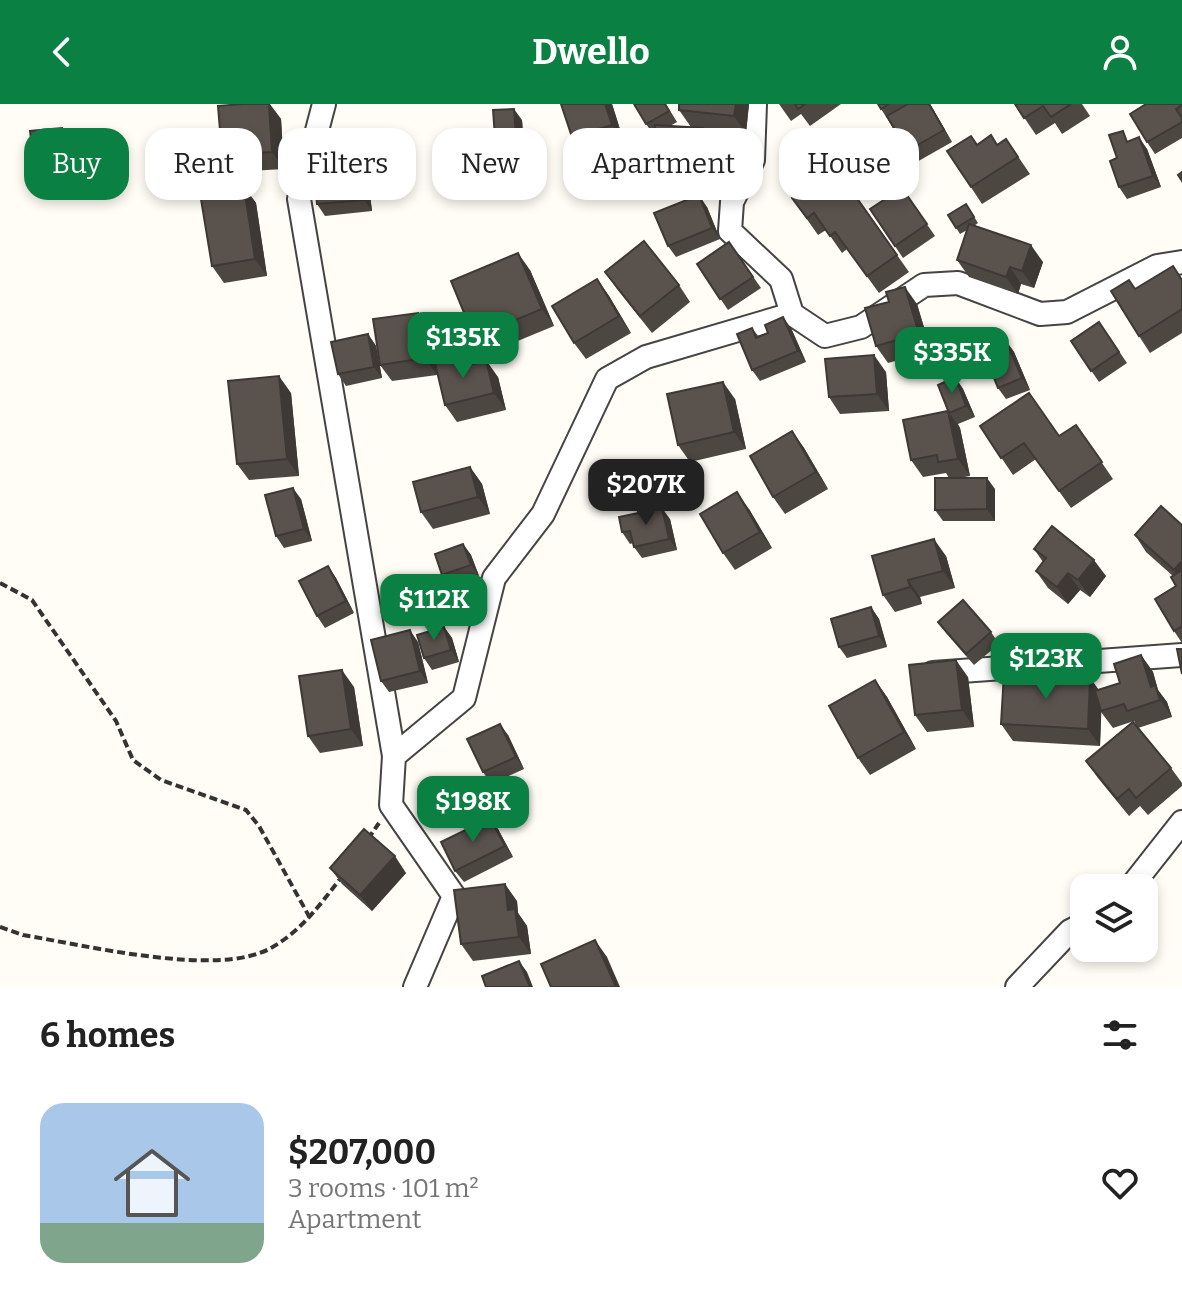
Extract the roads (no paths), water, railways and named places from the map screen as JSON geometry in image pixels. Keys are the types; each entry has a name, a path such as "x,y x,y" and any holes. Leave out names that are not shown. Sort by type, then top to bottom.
{"street":[{"path":"324,104 299,199 394,756 391,805 454,896 415,987"},
{"path":"755,104 753,160 732,202 730,231 781,279 792,314 825,336 861,327 924,285 958,283 1040,314 1067,312 1157,266 1182,262"},
{"path":"394,756 464,698 494,578 543,514 607,379 646,357 792,314"},
{"path":"928,673 1182,655"},
{"path":"1141,874 1182,822"},
{"path":"1017,987 1070,931"}]}
